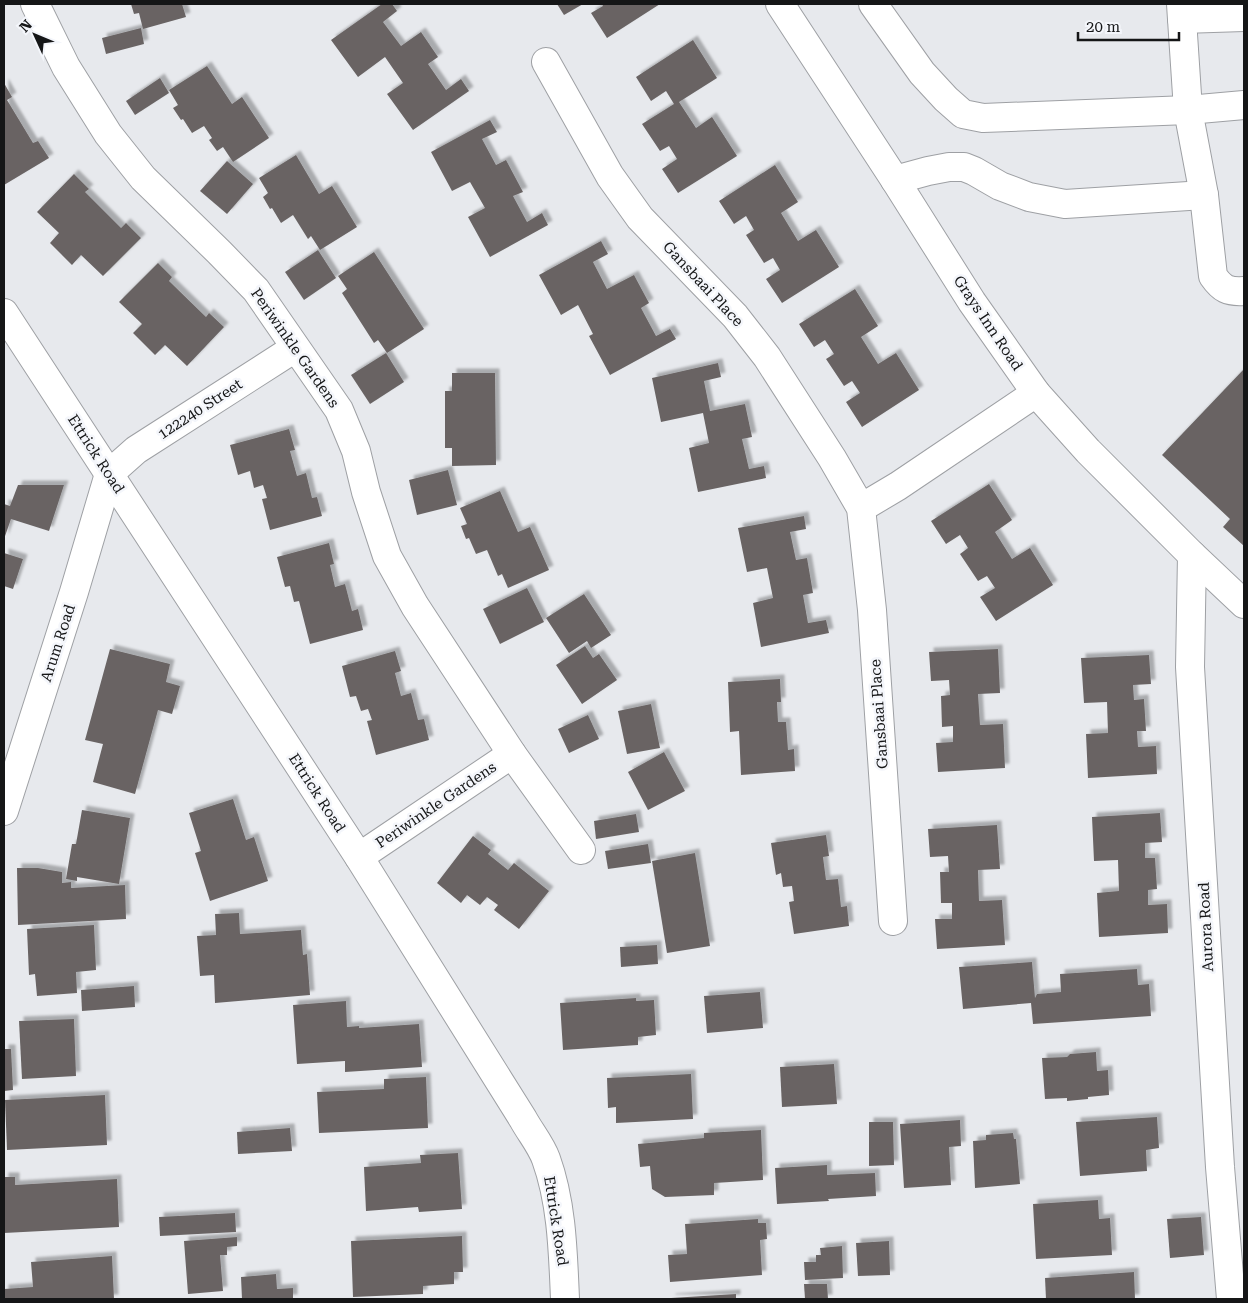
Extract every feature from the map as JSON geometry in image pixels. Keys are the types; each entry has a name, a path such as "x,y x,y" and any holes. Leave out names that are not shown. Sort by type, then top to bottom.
{"street":[{"name":"Periwinkle Gardens","path":"35,4 66,67 108,134 143,178 220,252 256,290 339,410 356,451 366,492 387,556 415,606 512,754 581,850"},
{"name":"Grays Inn Road","path":"780,4 972,302 1036,393 1088,451 1244,604"},
{"path":"873,4 922,73 946,100 963,114 983,118 1188,110 1244,105"},
{"path":"1244,17 1182,12 1188,110 1204,196 1213,276 1220,286 1232,292 1244,291"},
{"name":"Gansbaai Place","path":"546,62 610,176 640,218 735,316 767,357 832,458 861,508 872,610 893,921"},
{"path":"895,180 949,167 964,167 1000,186 1029,197 1066,204 1204,196"},
{"name":"Ettrick Road","path":"4,313 359,857 546,1158 556,1200 566,1299"},
{"name":"122240 Street","path":"109,474 136,450 295,348"},
{"path":"861,508 898,486 1036,393"},
{"name":"Arum Road","path":"4,811 74,592 109,474"},
{"name":"Aurora Road","path":"1192,555 1190,667 1220,1167 1231,1299"},
{"name":"Periwinkle Gardens","path":"359,857 512,754"}],"building":[{"path":"131,4 182,4 186,17 143,29 139,13 134,14"},
{"path":"382,4 392,4 397,11 383,22 401,46 421,32 438,57 428,64 446,90 461,79 469,91 413,130 387,94 403,83 385,57 358,77 331,40"},
{"path":"557,4 583,4 564,15"},
{"path":"602,4 660,4 607,38 591,13 603,6"},
{"path":"141,28 144,44 106,54 102,38"},
{"path":"693,40 717,78 679,102 696,128 712,117 737,156 678,193 662,169 677,159 669,146 660,151 642,124 674,104 666,91 651,101 636,77"},
{"path":"207,66 232,104 242,97 269,138 233,162 223,147 217,151 209,140 212,138 204,126 192,133 173,108 178,105 169,90"},
{"path":"160,78 169,93 135,115 126,101"},
{"path":"4,83 12,97 7,100 33,143 38,141 49,158 4,185"},
{"path":"490,120 497,132 482,139 496,165 506,160 523,192 513,196 527,222 542,213 548,225 490,257 468,217 485,208 470,182 452,191 431,152"},
{"path":"296,155 319,194 332,186 357,227 320,250 311,236 308,239 293,215 281,223 263,197 268,193 259,178"},
{"path":"227,161 253,184 227,214 200,191"},
{"path":"775,165 798,202 781,213 798,241 816,230 839,267 782,303 766,279 780,270 773,258 764,263 746,235 754,230 746,216 734,224 719,201"},
{"path":"74,174 89,189 85,192 121,228 126,223 141,238 103,276 81,255 72,265 50,243 59,233 37,212"},
{"path":"601,241 608,254 593,262 607,289 634,275 649,303 641,308 656,336 670,329 676,339 610,375 589,336 593,334 578,305 561,315 539,275"},
{"path":"318,250 336,278 304,300 285,272"},
{"path":"374,252 424,329 387,353 378,340 374,343 342,293 347,289 338,276"},
{"path":"158,263 172,277 169,281 206,317 209,313 224,327 187,366 165,345 155,355 133,333 142,324 119,302"},
{"path":"855,289 878,326 861,337 878,364 896,353 919,390 862,427 846,402 860,393 852,381 844,386 826,359 834,354 825,340 814,347 799,324"},
{"path":"386,353 404,382 370,404 351,375"},
{"path":"718,363 721,377 704,381 710,411 745,404 752,437 742,439 749,469 764,466 766,478 698,492 689,448 709,443 703,413 661,422 652,378"},
{"path":"1244,369 1244,546 1223,527 1230,519 1162,455"},
{"path":"452,373 495,373 496,465 452,466 452,448 445,448 445,391 452,391"},
{"path":"289,429 295,450 290,451 297,476 306,473 312,498 317,497 322,516 270,530 262,499 267,498 263,485 254,488 250,471 238,475 230,445"},
{"path":"448,470 457,505 417,515 409,480"},
{"path":"989,484 1012,520 995,532 1012,559 1030,548 1053,585 996,621 980,597 995,588 987,576 978,581 960,554 968,548 960,535 946,544 931,521"},
{"path":"18,485 64,485 49,531 11,519 4,539 4,504 10,506"},
{"path":"500,491 518,532 530,527 549,570 508,588 502,574 498,576 487,550 476,554 469,538 466,539 461,526 467,524 460,508"},
{"path":"804,516 806,529 790,532 796,560 807,558 813,593 803,595 808,623 826,620 829,633 761,647 753,603 773,598 767,568 747,572 738,528"},
{"path":"329,543 334,564 330,565 335,587 345,584 352,611 358,609 363,630 310,644 299,601 294,602 290,586 285,587 277,557"},
{"path":"4,553 23,559 13,589 4,586"},
{"path":"527,588 544,622 500,644 483,609"},
{"path":"584,594 611,635 591,648 587,641 569,653 546,618"},
{"path":"585,646 593,658 599,654 617,680 582,704 556,665"},
{"path":"110,649 170,664 166,682 180,686 172,714 158,710 135,794 93,782 103,744 85,740"},
{"path":"998,649 1000,693 978,694 980,725 1003,724 1005,768 938,772 936,743 953,742 953,726 942,727 941,696 950,695 949,680 931,681 929,652"},
{"path":"395,651 401,671 395,673 401,696 411,693 418,720 424,719 429,740 376,755 367,721 372,720 368,709 361,711 356,696 350,697 342,666"},
{"path":"1149,655 1151,684 1133,685 1134,700 1144,699 1146,731 1137,731 1138,747 1156,746 1157,774 1088,778 1086,734 1108,733 1107,702 1084,703 1081,658"},
{"path":"780,679 781,702 777,702 778,722 786,722 788,750 794,749 795,771 741,775 739,731 730,732 728,682"},
{"path":"651,704 660,748 627,754 618,711"},
{"path":"588,715 599,739 569,753 558,729"},
{"path":"664,752 685,791 648,810 628,772"},
{"path":"233,799 246,840 254,837 268,881 210,901 195,853 201,851 189,813"},
{"path":"82,810 130,818 119,884 77,877 77,881 66,879 72,844 76,844"},
{"path":"1160,813 1162,842 1145,843 1145,858 1155,858 1157,889 1148,890 1148,905 1167,904 1168,933 1099,937 1097,893 1119,891 1118,860 1094,861 1092,817"},
{"path":"636,814 639,832 596,839 594,821"},
{"path":"997,825 1000,869 978,870 979,901 1002,900 1005,945 937,949 935,919 952,919 952,903 941,903 940,872 949,872 948,856 930,857 928,829"},
{"path":"826,835 829,856 823,857 826,880 838,879 841,907 847,906 849,926 794,934 789,902 794,901 792,886 783,887 781,873 776,875 771,843"},
{"path":"473,836 491,850 488,854 508,870 514,863 549,891 519,929 494,910 498,905 487,897 480,905 467,895 461,903 437,883"},
{"path":"648,844 651,863 608,869 605,851"},
{"path":"695,853 710,946 667,953 652,861"},
{"path":"17,868 38,868 62,872 62,883 71,882 71,888 125,885 126,919 18,925"},
{"path":"239,913 240,934 301,930 303,955 307,954 310,995 215,1003 214,975 200,976 197,936 216,935 215,914"},
{"path":"94,925 96,970 76,972 77,993 37,996 35,974 29,975 27,929"},
{"path":"657,945 658,964 621,967 620,947"},
{"path":"1032,962 1035,998 1037,994 1061,992 1060,974 1137,969 1138,985 1149,984 1151,1016 1033,1024 1031,1003 963,1009 959,967"},
{"path":"134,986 135,1007 82,1011 81,990"},
{"path":"760,992 763,1028 707,1033 704,996"},
{"path":"636,998 636,1001 654,1000 656,1035 638,1037 638,1045 563,1050 560,1003"},
{"path":"346,1001 347,1027 419,1024 422,1067 345,1072 345,1061 297,1064 293,1005"},
{"path":"74,1019 76,1076 22,1079 19,1021"},
{"path":"4,1049 11,1049 13,1090 4,1091"},
{"path":"1096,1052 1097,1071 1108,1070 1109,1095 1067,1101 1067,1098 1045,1099 1042,1058 1067,1057 1070,1054"},
{"path":"834,1064 837,1104 782,1107 780,1067"},
{"path":"691,1074 693,1119 616,1123 616,1107 608,1108 607,1078"},
{"path":"426,1077 428,1128 319,1133 317,1092 384,1089 384,1079"},
{"path":"105,1095 107,1145 7,1150 5,1100"},
{"path":"1157,1117 1159,1148 1146,1150 1147,1171 1080,1176 1076,1122"},
{"path":"960,1120 961,1146 949,1147 951,1185 904,1188 900,1124"},
{"path":"869,1122 893,1122 894,1165 869,1166"},
{"path":"290,1128 292,1151 238,1154 237,1132"},
{"path":"761,1130 763,1180 714,1183 714,1195 665,1197 652,1189 650,1166 640,1167 638,1144 704,1138 704,1133"},
{"path":"1013,1133 1014,1139 1016,1139 1020,1184 975,1188 973,1141 986,1140 986,1135"},
{"path":"458,1153 462,1209 419,1212 418,1207 366,1211 364,1167 421,1163 420,1155"},
{"path":"827,1165 827,1175 875,1173 876,1196 777,1204 775,1168"},
{"path":"4,1177 15,1177 15,1185 117,1179 119,1227 4,1233"},
{"path":"1098,1200 1099,1219 1110,1218 1112,1255 1036,1259 1033,1204"},
{"path":"235,1213 236,1232 160,1236 159,1217"},
{"path":"1201,1217 1204,1255 1170,1258 1167,1219"},
{"path":"758,1219 758,1223 766,1223 767,1239 760,1240 762,1275 670,1282 668,1255 687,1254 685,1224"},
{"path":"462,1236 463,1272 454,1272 454,1284 423,1286 423,1294 353,1297 351,1241"},
{"path":"237,1237 237,1246 227,1247 227,1255 220,1255 223,1291 188,1294 184,1241"},
{"path":"889,1241 890,1275 858,1276 856,1243"},
{"path":"842,1246 843,1278 805,1280 804,1262 816,1262 816,1255 821,1255 820,1248"},
{"path":"112,1256 114,1299 4,1299 4,1289 33,1287 31,1262"},
{"path":"1134,1272 1135,1299 1046,1299 1045,1278"},
{"path":"276,1274 277,1289 293,1288 293,1299 242,1299 241,1277"},
{"path":"804,1284 827,1284 828,1299 805,1299"},
{"path":"736,1294 736,1299 671,1299 671,1298"}]}
